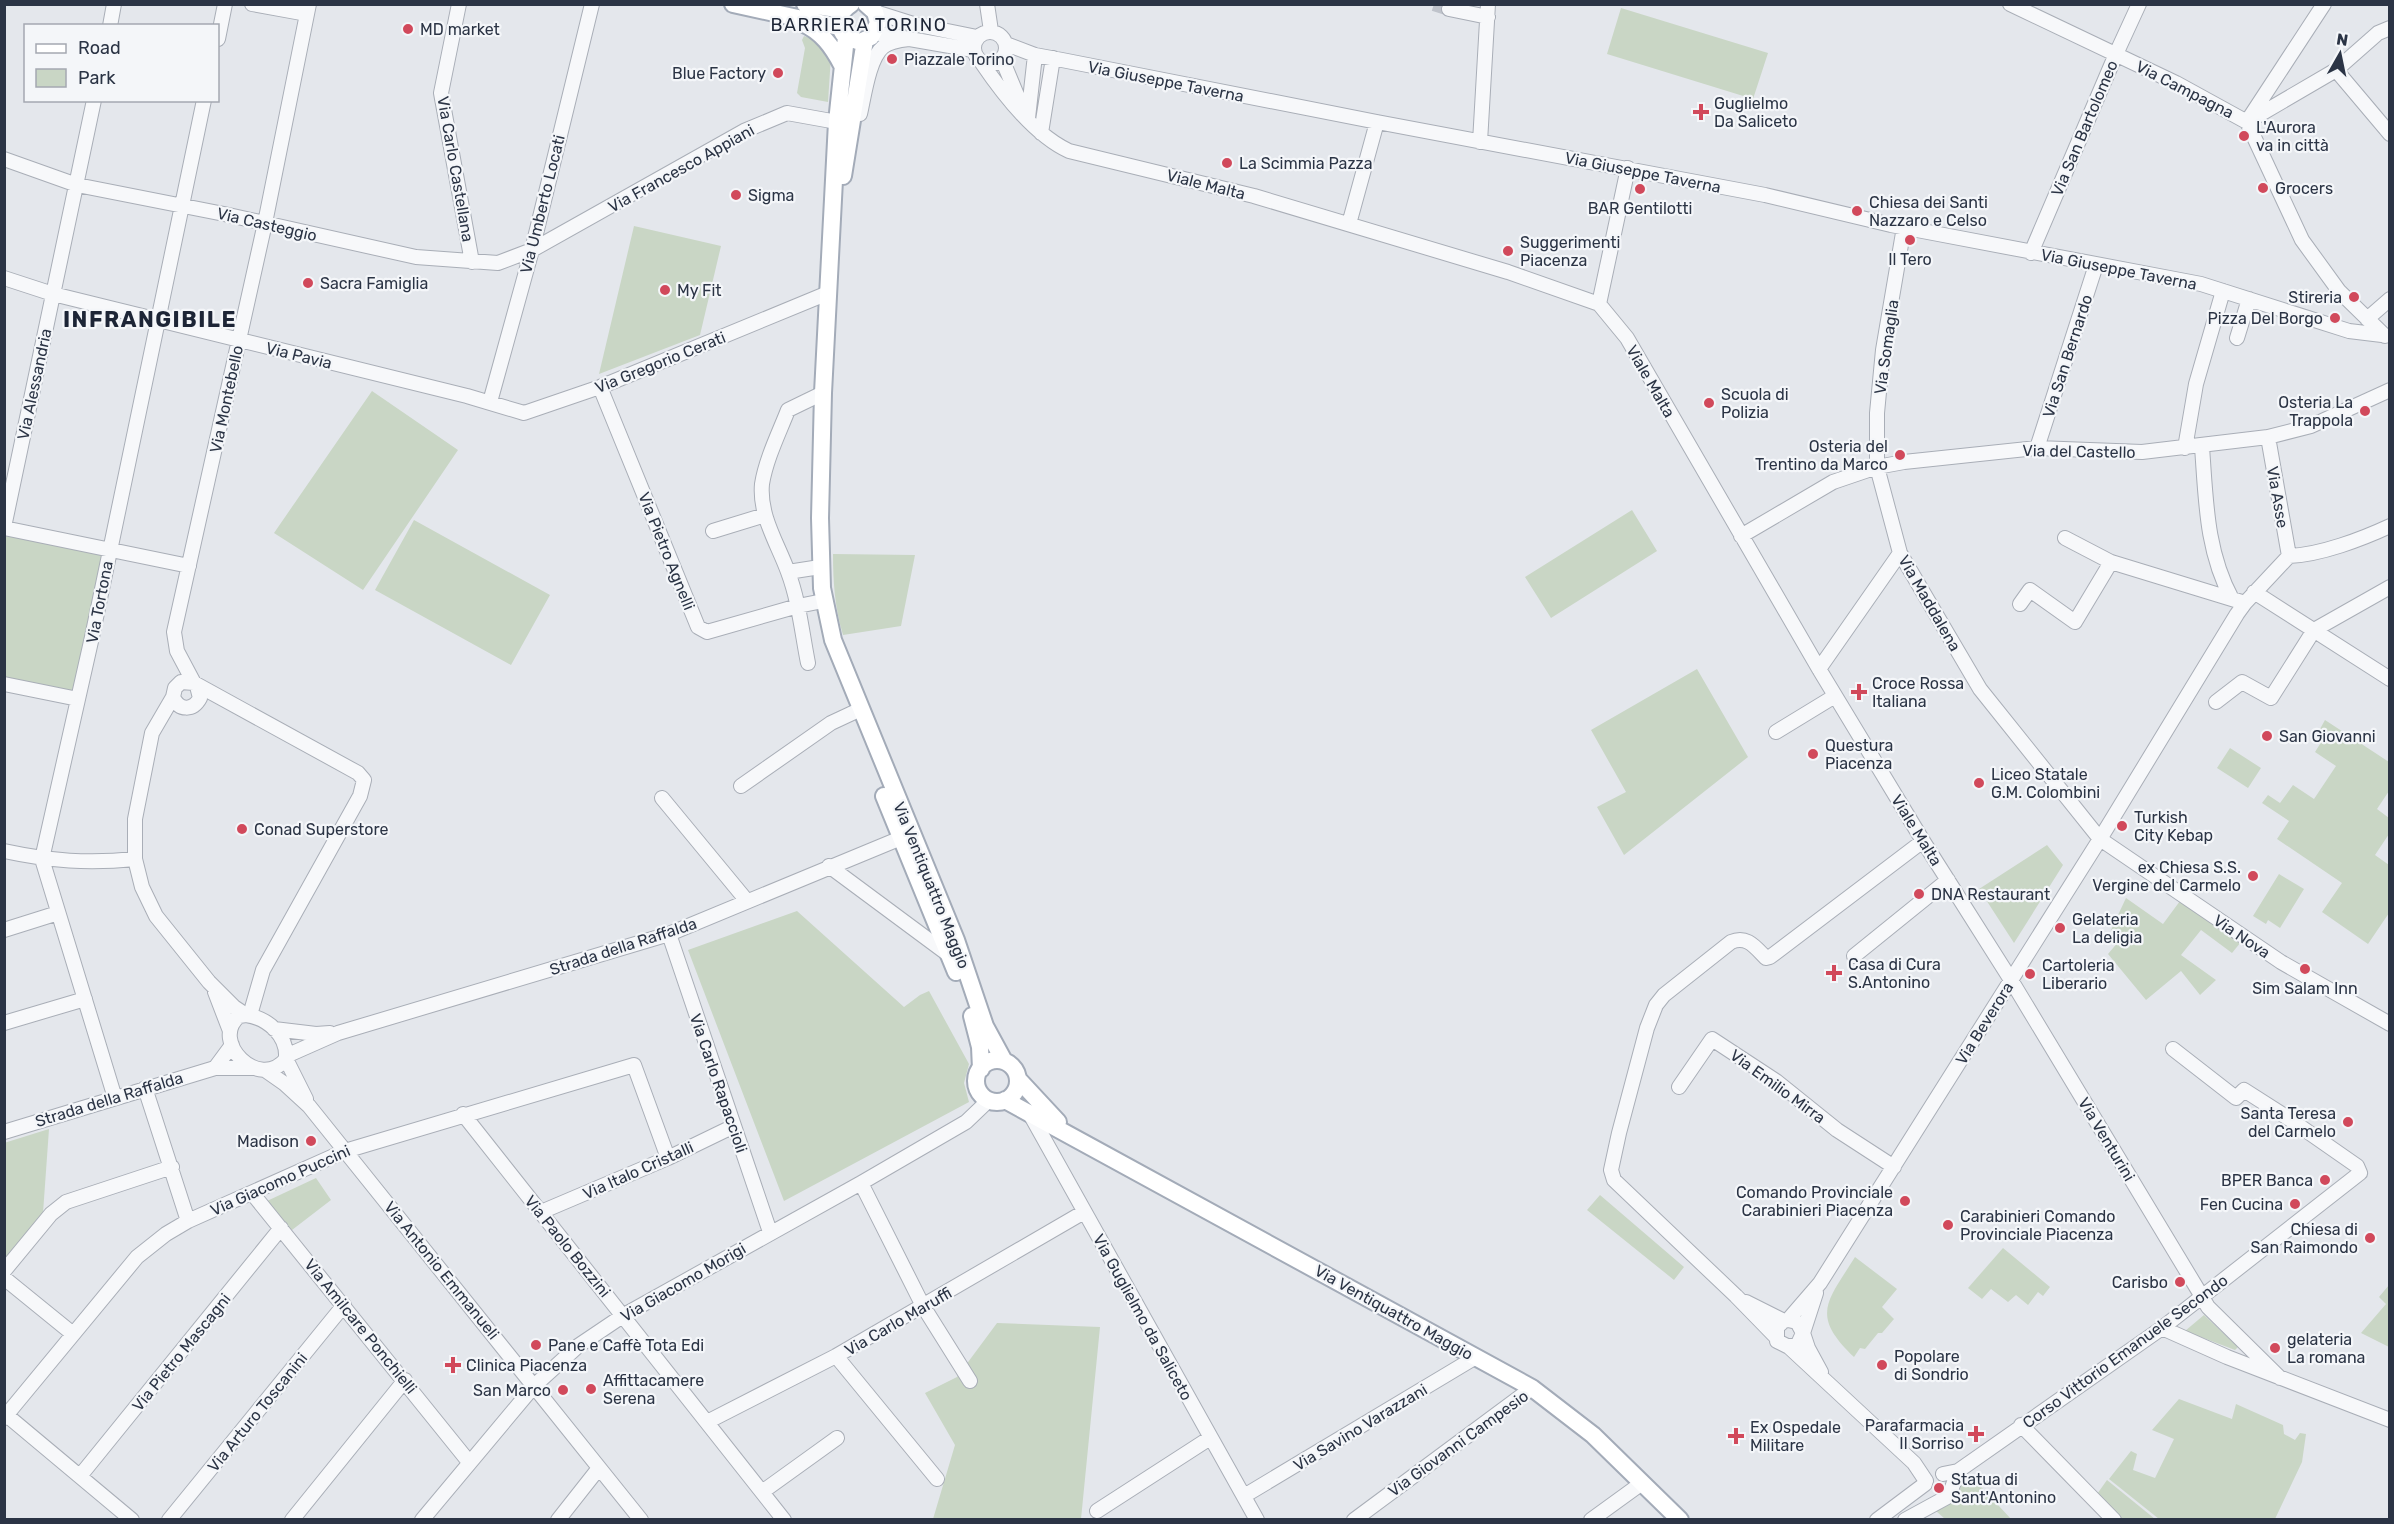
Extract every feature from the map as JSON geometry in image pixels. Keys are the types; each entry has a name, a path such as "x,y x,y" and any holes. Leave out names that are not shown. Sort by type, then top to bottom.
{"main road":[{"path":"734,4 788,15 845,15"},
{"path":"805,5 845,15"},
{"path":"845,15 855,42 870,36 878,23 872,7"},
{"path":"788,15 821,35 831,45 842,65"},
{"name":"Via Ventiquattro Maggio","path":"845,15 823,393 820,602 901,838 952,948 980,1047 981,1069 977,1077 979,1091 1030,1114 1532,1388 1593,1435 1680,1520"},
{"name":"Via Ventiquattro Maggio","path":"833,218 870,36"},
{"name":"Via Ventiquattro Maggio","path":"856,711 985,1026 1004,1061 1013,1068 1018,1079 1045,1110 1081,1142"},
{"path":"981,1069 990,1062 1004,1061"},
{"path":"997,1100 1015,1093 1018,1079"}],"street":[{"path":"110,24 114,4"},
{"path":"219,34 225,4"},
{"path":"252,4 308,9"},
{"name":"Via Carlo Castellana","path":"459,4 441,93 472,262"},
{"name":"Via Umberto Locati","path":"489,402 532,250 592,4"},
{"path":"987,4 991,31"},
{"name":"Via Campagna","path":"2010,4 2204,97 2247,122 2302,240 2340,291 2386,337"},
{"name":"Via San Bartolomeo","path":"2031,253 2139,4"},
{"path":"2247,122 2324,4"},
{"path":"872,7 913,24 975,43"},
{"name":"Via Montebello","path":"175,690 177,651 174,632 265,223 308,9"},
{"path":"1449,9 1488,11 1480,142"},
{"path":"2247,122 2336,70 2378,33 2390,28"},
{"path":"870,36 975,43 991,31"},
{"path":"975,43 982,63 992,64 1004,53 1000,35 991,31"},
{"path":"848,153 876,56 888,44 910,39"},
{"name":"Via Giuseppe Taverna","path":"1004,53 1053,58 1480,142 1628,168 1765,195 2031,253 2201,284 2349,331 2386,337"},
{"name":"Viale Malta","path":"1004,53 1028,118"},
{"path":"1028,118 1035,55"},
{"path":"1041,133 1053,58"},
{"name":"Viale Malta","path":"982,63 1005,95 1041,133 1055,145 1069,151 1254,196 1508,272 1599,304 1627,338 1835,696 2011,980"},
{"path":"2336,70 2390,134"},
{"name":"Via Alessandria","path":"4,527 94,102"},
{"name":"Via Tortona","path":"115,1098 42,859 78,699 204,102"},
{"name":"Via Francesco Appiani","path":"532,250 744,131 788,113 837,122"},
{"path":"1349,224 1377,122"},
{"name":"Via Casteggio","path":"4,159 77,185 182,205 416,257 498,263 532,250"},
{"path":"1599,304 1628,168"},
{"name":"Via Somaglia","path":"1877,467 1877,413 1883,350 1904,227"},
{"name":"Via San Bernardo","path":"2037,448 2096,265"},
{"name":"Via Pavia","path":"4,278 54,294 489,402"},
{"path":"2185,448 2196,384 2223,291"},
{"name":"Via Gregorio Cerati","path":"489,402 524,413 600,387 828,293"},
{"path":"2237,338 2249,299"},
{"path":"2367,320 2390,299"},
{"name":"Via Pietro Agnelli","path":"600,387 698,627 707,632 820,602"},
{"name":"Via del Castello","path":"1741,536 1833,482 1877,467 2037,448 2142,452 2202,447 2268,437 2311,426 2390,390"},
{"path":"808,663 798,606 789,572 765,515 762,485 772,449 788,410 823,393"},
{"name":"Via Asse","path":"2268,437 2289,556"},
{"path":"2202,447 2208,526 2220,576 2238,601"},
{"name":"Via Maddalena","path":"1877,467 1900,553 1980,689 2100,839"},
{"path":"713,531 765,515"},
{"path":"2289,556 2302,556 2390,526"},
{"path":"4,527 189,566"},
{"path":"2065,538 2111,562 2238,601"},
{"path":"1819,669 1900,553"},
{"name":"Via Beverora","path":"1820,1283 2100,839 2238,601 2254,592 2289,556"},
{"path":"2020,604 2030,590 2075,622 2111,562"},
{"path":"789,572 820,567"},
{"path":"2216,702 2242,682 2271,698 2314,630 2390,587"},
{"path":"2254,592 2390,679"},
{"name":"Via Montebello","path":"177,651 196,684"},
{"path":"214,1068 231,1038 234,1021 248,1015 263,970 360,796 364,780 358,773 196,684 186,681 175,690 152,733 135,819 135,860 142,887 156,916 209,982 234,1007 248,1015"},
{"path":"4,684 78,699"},
{"path":"159,719 184,708 191,708 198,702 201,694 196,684"},
{"path":"175,690 178,705 184,708"},
{"path":"1776,732 1835,696"},
{"path":"198,702 223,700"},
{"path":"741,786 831,723 856,711"},
{"path":"662,798 747,901"},
{"name":"Strada della Raffalda","path":"4,1132 214,1068 275,1069 286,1058 338,1033 669,934 901,838"},
{"name":"Via Nova","path":"2100,839 2281,962 2390,1024"},
{"path":"1923,841 1770,957 1766,958 1746,940 1738,939 1731,942 1664,995 1656,1005 1647,1028 1611,1170 1617,1183 1737,1296 1780,1344 1789,1347 1823,1377 1914,1463 1926,1483 1929,1497 1941,1501"},
{"path":"4,851 42,859 95,863 135,860"},
{"name":"Via Ventiquattro Maggio","path":"829,866 952,948"},
{"path":"1854,956 1948,880"},
{"path":"4,930 58,913"},
{"name":"Via Carlo Rapaccioli","path":"669,934 770,1232"},
{"name":"Via Venturini","path":"2011,980 2208,1307 2280,1378"},
{"path":"209,982 220,1003 238,1056 259,1069"},
{"path":"257,993 270,1025 282,1039 286,1048 286,1058"},
{"path":"4,1023 85,999"},
{"name":"Strada della Raffalda","path":"248,1015 270,1025 316,1034 338,1033"},
{"name":"Via Emilio Mirra","path":"1679,1088 1712,1039 1776,1081 1837,1130 1894,1167"},
{"name":"Corso Vittorio Emanuele Secondo","path":"1945,1478 2203,1298 2360,1173 2357,1166 2291,1120 2244,1090 2236,1098 2173,1049"},
{"name":"Via Antonio Emmanueli","path":"286,1058 309,1106 641,1520"},
{"name":"Via Giacomo Puccini","path":"5,1415 137,1257 166,1234 188,1221 345,1150 634,1065 668,1158"},
{"name":"Via Antonio Emmanueli","path":"259,1069 309,1106"},
{"path":"145,1088 188,1221"},
{"name":"Via Giacomo Morigi","path":"422,1520 534,1386 578,1346 624,1315 861,1183 966,1122 997,1100"},
{"name":"Via Paolo Bozzini","path":"463,1114 784,1520"},
{"name":"Via Guglielmo da Saliceto","path":"1030,1114 1257,1520"},
{"name":"Via Italo Cristalli","path":"541,1212 668,1158 734,1126"},
{"path":"4,1271 51,1214 66,1202 172,1167"},
{"path":"861,1183 923,1306 970,1381"},
{"name":"Via Amilcare Ponchielli","path":"252,1193 469,1462"},
{"name":"Via Carlo Maruffi","path":"707,1422 836,1356 1084,1212"},
{"name":"Via Pietro Mascagni","path":"80,1476 281,1228"},
{"path":"4,1278 73,1334"},
{"path":"1775,1336 1777,1327 1820,1283"},
{"path":"1789,1347 1798,1344 1820,1283"},
{"path":"1737,1296 1800,1325 1808,1348 1823,1377"},
{"name":"Via Arturo Toscanini","path":"170,1520 344,1305"},
{"path":"2162,1328 2227,1357 2390,1420"},
{"path":"2227,1357 2240,1357 2246,1354 2247,1344"},
{"path":"836,1356 937,1479"},
{"name":"Via Savino Varazzani","path":"1244,1496 1476,1357"},
{"path":"292,1520 405,1380"},
{"name":"Via Giovanni Campesio","path":"1354,1520 1532,1388"},
{"path":"5,1415 132,1520"},
{"path":"2021,1425 2114,1520"},
{"path":"762,1492 837,1438"},
{"path":"1097,1511 1210,1438"},
{"path":"1914,1463 1945,1478"},
{"path":"558,1520 599,1468"},
{"path":"1877,1520 1926,1483 1930,1476 1945,1478"},
{"path":"1905,1520 1949,1496 1945,1478"},
{"path":"1591,1520 1642,1483"}],"green space":[{"path":"1621,8 1768,53 1753,99 1607,54"},
{"path":"804,36 815,40 831,56 828,102 801,97 797,93 805,48 802,40"},
{"name":"My Fit","path":"634,226 721,246 700,335 599,374"},
{"path":"372,391 458,450 363,590 274,533"},
{"path":"1632,510 1657,551 1551,618 1525,577"},
{"path":"414,520 550,595 511,665 375,590"},
{"path":"5,532 105,553 75,693 5,678"},
{"path":"833,554 915,555 901,626 843,635 835,595"},
{"path":"1697,669 1748,757 1624,855 1597,807 1626,792 1591,730"},
{"path":"2325,720 2389,762 2389,791 2377,809 2389,818 2389,834 2375,855 2389,865 2389,913 2368,944 2322,912 2342,883 2277,839 2289,821 2262,803 2268,795 2280,803 2293,785 2314,799 2336,766 2315,752 2327,733 2320,729"},
{"path":"2230,748 2261,768 2248,788 2217,768"},
{"path":"2047,845 2063,865 2014,943 1979,889"},
{"path":"2279,874 2304,889 2280,928 2268,920 2266,924 2253,916"},
{"path":"2126,898 2163,924 2180,901 2241,942 2232,953 2201,930 2181,955 2216,980 2200,995 2181,971 2146,1000 2108,954 2119,941 2111,930"},
{"path":"797,911 904,1007 929,991 969,1064 964,1083 969,1102 784,1201 688,950"},
{"path":"49,1129 43,1213 7,1257 4,1256 4,1143"},
{"path":"316,1178 331,1200 292,1230 267,1201"},
{"path":"1600,1195 1684,1267 1674,1280 1587,1210"},
{"path":"2003,1248 2050,1287 2043,1296 2038,1292 2028,1305 2016,1295 2008,1302 1991,1289 1982,1299 1968,1288"},
{"path":"1855,1257 1897,1289 1882,1307 1894,1319 1865,1349 1860,1348 1854,1357 1832,1330 1828,1319 1828,1308 1831,1297"},
{"path":"2389,1285 2389,1347 2361,1333 2386,1304 2379,1297"},
{"path":"2204,1315 2238,1347 2235,1350 2185,1331"},
{"path":"997,1323 1100,1327 1081,1519 933,1519 955,1445 925,1393 957,1377"},
{"path":"2179,1399 2232,1419 2236,1404 2283,1425 2284,1434 2295,1440 2300,1433 2306,1434 2302,1462 2275,1519 2159,1519 2109,1479 2131,1451 2137,1454 2133,1470 2155,1478 2174,1439 2152,1430"},
{"path":"1973,1478 2011,1519 1945,1519 1936,1511 1953,1502 1961,1485"},
{"path":"2107,1480 2155,1519 2122,1519 2095,1497"}],"tunnel":[{"path":"1434,4 1449,9"}],"place":[{"name":"MD market","path":"408,29"},
{"name":"Piazzale Torino","path":"892,59"},
{"name":"Blue Factory","path":"778,73"},
{"name":"Guglielmo Da Saliceto","path":"1701,112"},
{"name":"L'Aurora va in città","path":"2244,136"},
{"name":"La Scimmia Pazza","path":"1227,163"},
{"name":"Grocers","path":"2263,188"},
{"name":"BAR Gentilotti","path":"1640,189"},
{"name":"Sigma","path":"736,195"},
{"name":"Chiesa dei Santi Nazzaro e Celso","path":"1857,211"},
{"name":"Il Tero","path":"1910,240"},
{"name":"Suggerimenti Piacenza","path":"1508,251"},
{"name":"Sacra Famiglia","path":"308,283"},
{"name":"My Fit","path":"665,290"},
{"name":"Stireria","path":"2354,297"},
{"name":"Pizza Del Borgo","path":"2335,318"},
{"name":"Scuola di Polizia","path":"1709,403"},
{"name":"Osteria La Trappola","path":"2365,411"},
{"name":"Osteria del Trentino da Marco","path":"1900,455"},
{"name":"Croce Rossa Italiana","path":"1859,692"},
{"name":"San Giovanni","path":"2267,736"},
{"name":"Questura Piacenza","path":"1813,754"},
{"name":"Liceo Statale G.M. Colombini","path":"1979,783"},
{"name":"Turkish City Kebap","path":"2122,826"},
{"name":"Conad Superstore","path":"242,829"},
{"name":"ex Chiesa S.S. Vergine del Carmelo","path":"2253,876"},
{"name":"DNA Restaurant","path":"1919,894"},
{"name":"Gelateria La deligia","path":"2060,928"},
{"name":"Sim Salam Inn","path":"2305,969"},
{"name":"Casa di Cura S.Antonino","path":"1834,973"},
{"name":"Cartoleria Liberario","path":"2030,974"},
{"name":"Santa Teresa del Carmelo","path":"2348,1122"},
{"name":"Madison","path":"311,1141"},
{"name":"BPER Banca","path":"2325,1180"},
{"name":"Comando Provinciale Carabinieri Piacenza","path":"1905,1201"},
{"name":"Fen Cucina","path":"2295,1204"},
{"name":"Carabinieri Comando Provinciale Piacenza","path":"1948,1225"},
{"name":"Chiesa di San Raimondo","path":"2370,1238"},
{"name":"Carisbo","path":"2180,1282"},
{"name":"Pane e Caffè Tota Edi","path":"536,1345"},
{"name":"gelateria La romana","path":"2275,1348"},
{"name":"Clinica Piacenza","path":"453,1365"},
{"name":"Popolare di Sondrio","path":"1882,1365"},
{"name":"Affittacamere Serena","path":"591,1389"},
{"name":"San Marco","path":"563,1390"},
{"name":"Parafarmacia Il Sorriso","path":"1976,1434"},
{"name":"Ex Ospedale Militare","path":"1736,1436"},
{"name":"Statua di Sant'Antonino","path":"1939,1488"}],"district":[{"name":"BARRIERA TORINO","path":"859,25"},
{"name":"INFRANGIBILE","path":"150,319"}]}
